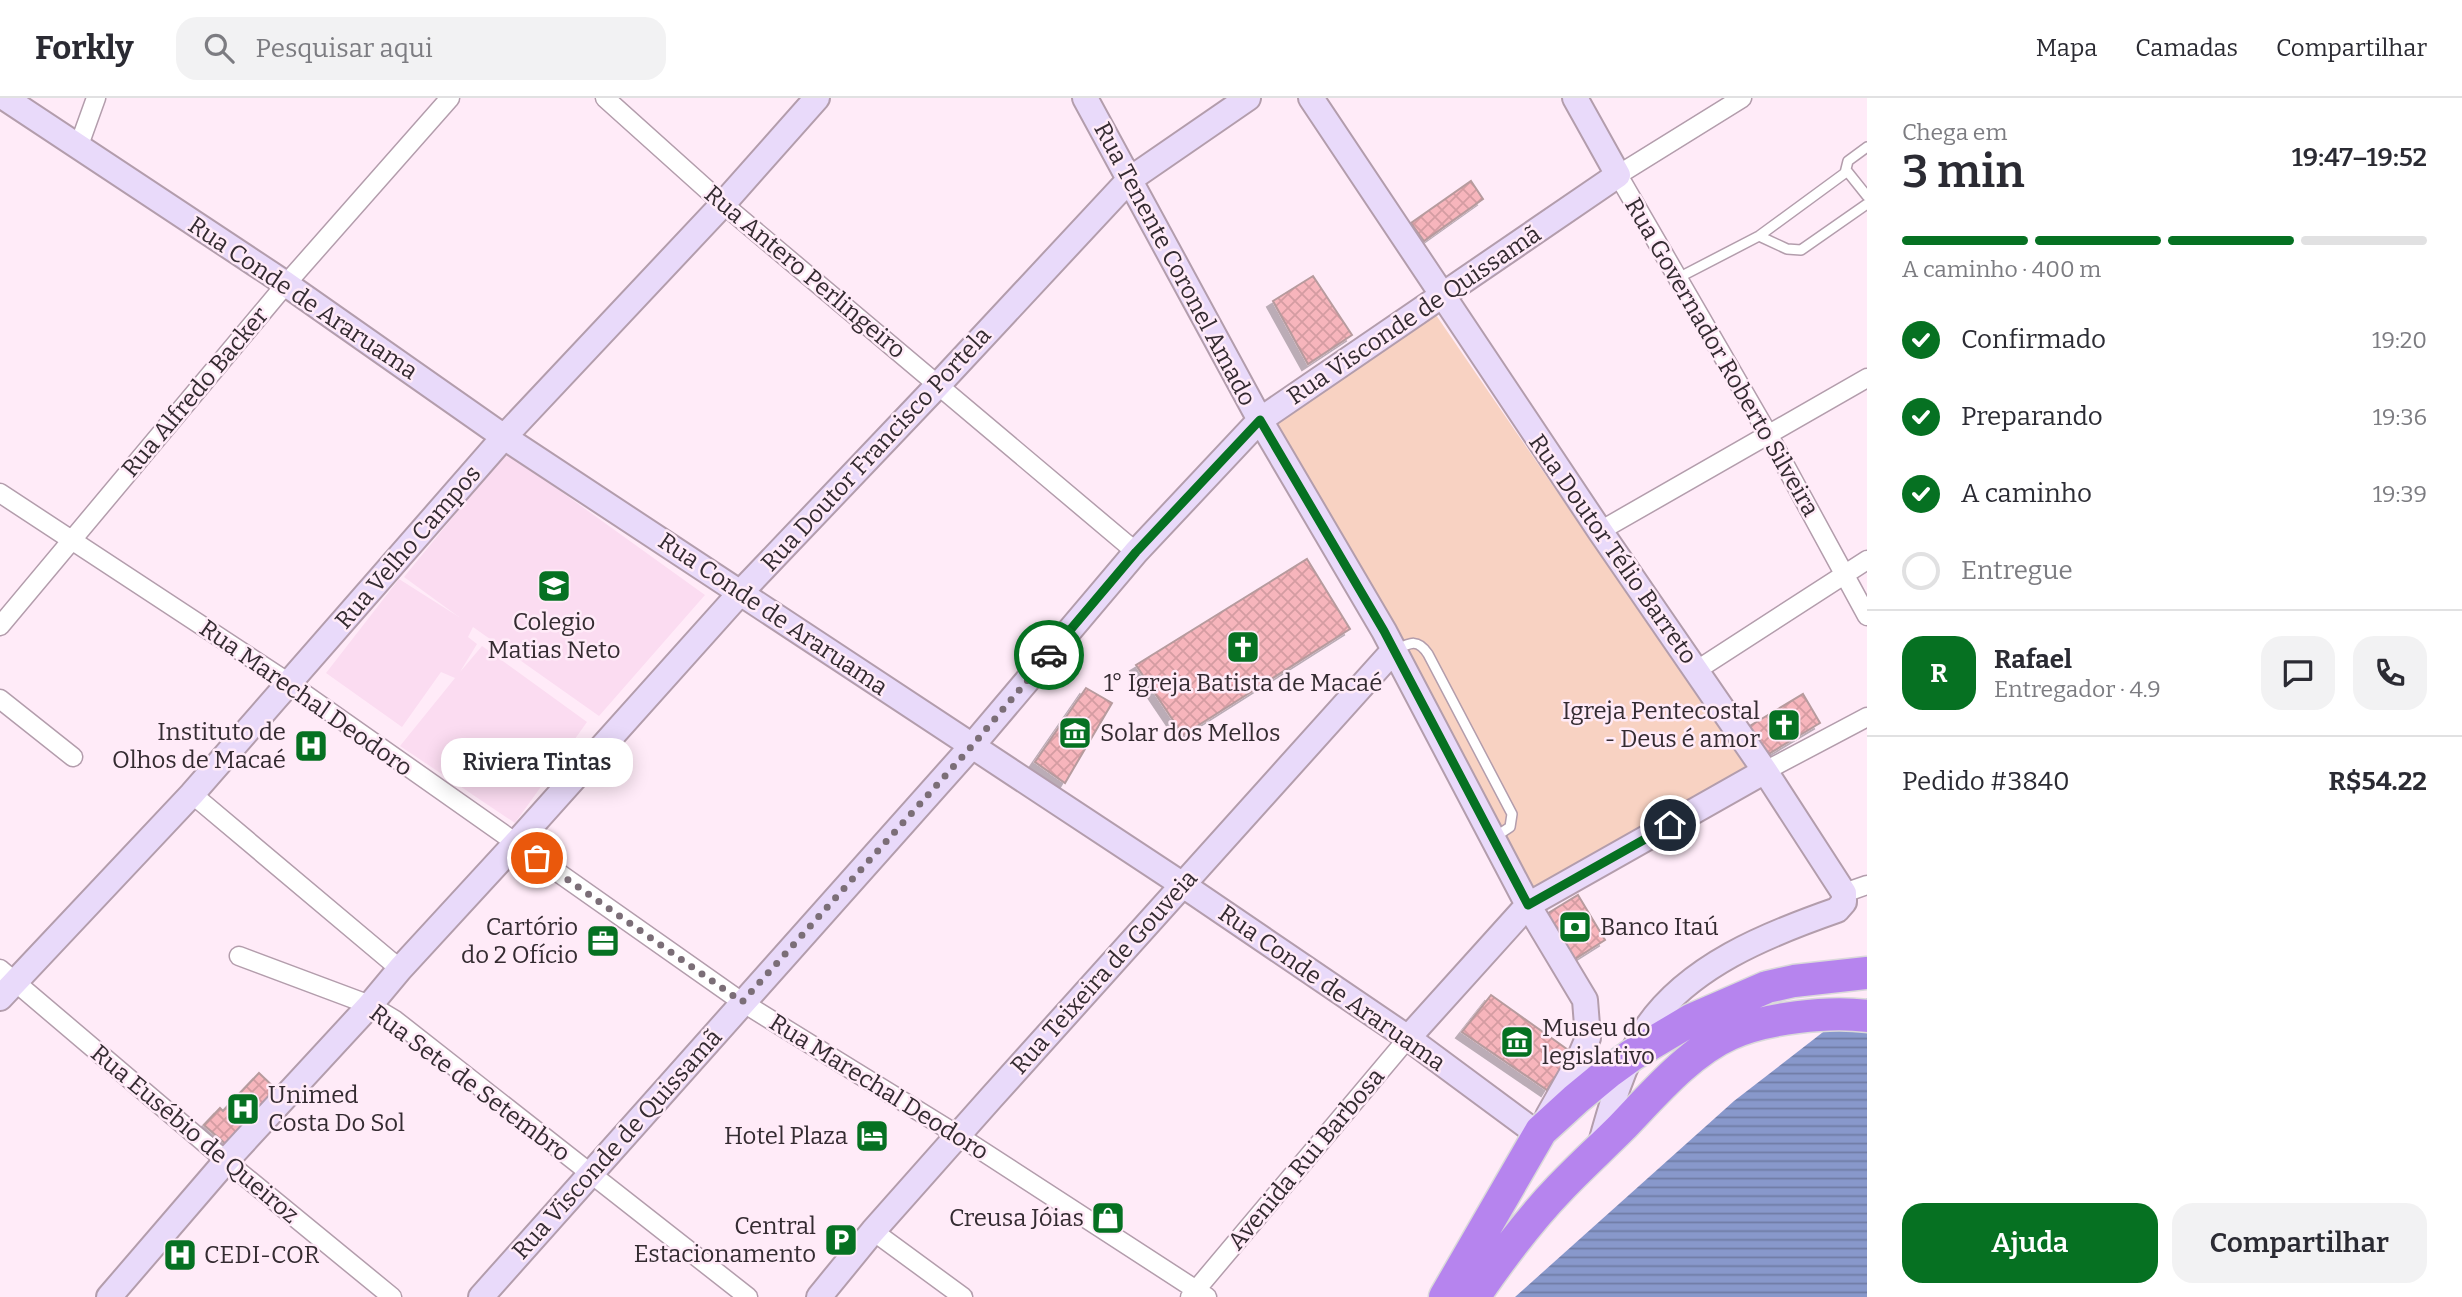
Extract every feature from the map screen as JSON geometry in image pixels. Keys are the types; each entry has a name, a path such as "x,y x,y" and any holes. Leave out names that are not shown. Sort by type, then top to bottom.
{"highway":[{"path":"1474,1297 1496,1266 1560,1189 1663,1084 1697,1056 1757,1014 1768,987 1794,981 1867,973"},
{"path":"1445,1297 1540,1133 1576,1099 1632,1055 1691,1020 1757,1014 1867,1016"},
{"path":"1522,1162 1534,1180 1550,1188 1560,1189"}],"street":[{"name":"Rua Conde de Araruama","path":"5,98 286,284 504,437 1183,885 1408,1038 1540,1133"},
{"path":"78,148 96,98"},
{"name":"Rua Alfredo Backer","path":"0,626 286,284 450,98"},
{"name":"Rua Antero Perlingeiro","path":"605,98 723,204 1136,552"},
{"name":"Rua Velho Campos","path":"5,983 192,794 504,437 723,204 817,98"},
{"name":"Rua Tenente Coronel Amado","path":"1085,98 1260,420 1394,650 1528,905 1585,1000 1588,1038 1540,1133"},
{"name":"Rua Doutor Francisco Portela","path":"109,1297 226,1161 741,592 1129,180 1248,98"},
{"name":"Rua Doutor Télio Barreto","path":"1311,98 1600,531 1765,771 1844,893"},
{"name":"Rua Governador Roberto Silveira","path":"1575,98 1768,434 1867,616"},
{"name":"Rua Visconde de Quissamã","path":"481,1297 971,747 1136,552 1260,420 1618,175 1742,98"},
{"path":"1600,531 1867,378"},
{"name":"Rua Marechal Deodoro","path":"0,493 289,682 742,1002 959,1136 1198,1294"},
{"path":"1697,670 1867,559"},
{"name":"Rua Teixeira de Gouveia","path":"819,1297 873,1231 1394,650"},
{"path":"0,699 73,757"},
{"name":"Avenida Rui Barbosa","path":"1198,1294 1408,1038 1528,905 1765,771 1867,717"},
{"path":"192,794 400,969"},
{"path":"1599,1151 1610,1109 1632,1055 1645,1030 1675,994 1759,939 1837,910 1844,902 1844,893 1867,885"},
{"name":"Rua Sete de Setembro","path":"239,956 370,1005 395,1020 748,1297"},
{"name":"Rua Eusébio de Queiroz","path":"5,983 392,1297"},
{"path":"873,1231 963,1297"}],"lane":[{"path":"1867,146 1848,161 1847,171 1867,197"},
{"path":"1678,278 1759,236 1847,171"},
{"path":"1759,236 1787,249 1801,250 1867,204"}],"shaded area":[{"path":"1436,315 1747,769 1530,901 1274,425"},
{"path":"506,452 705,595 599,716 473,627 468,637 477,644 460,672 482,646 587,722 515,823 400,746 455,678 441,672 402,727 326,673 399,579 459,617 404,577"}],"water":[{"path":"1867,998 1867,1297 1515,1297 1734,1101"}],"building":[{"path":"1471,181 1483,199 1424,241 1411,223"},
{"path":"1313,276 1352,335 1308,364 1273,301"},
{"name":"1° Igreja Batista de Macaé","path":"1307,559 1350,629 1183,735 1136,665"},
{"name":"Solar dos Mellos","path":"1086,688 1112,703 1065,783 1035,762"},
{"name":"Igreja Pentecostal - Deus é amor","path":"1803,694 1820,723 1765,756 1748,727"},
{"name":"Banco Itaú","path":"1578,895 1605,940 1570,962 1545,915"},
{"name":"Museu do legislativo","path":"1491,995 1571,1052 1547,1090 1462,1032"},
{"name":"Unimed Costa Do Sol","path":"259,1073 278,1091 227,1145 204,1125 220,1108 223,1111"}],"way so far":[{"path":"537,858 742,1002 971,747 1049,655"}],"place":[{"name":"Colegio Matias Neto","path":"554,586"},
{"name":"1° Igreja Batista de Macaé","path":"1243,647"},
{"name":"Igreja Pentecostal - Deus é amor","path":"1784,725"},
{"name":"Solar dos Mellos","path":"1075,733"},
{"name":"Instituto de Olhos de Macaé","path":"311,746"},
{"name":"Riviera Tintas","path":"537,858"},
{"name":"Banco Itaú","path":"1575,927"},
{"name":"Cartório do 2 Ofício","path":"603,941"},
{"name":"Museu do legislativo","path":"1517,1042"},
{"name":"Unimed Costa Do Sol","path":"243,1109"},
{"name":"Hotel Plaza","path":"872,1136"},
{"name":"Creusa Jóias","path":"1108,1218"},
{"name":"Central Estacionamento","path":"841,1240"},
{"name":"CEDI-COR","path":"180,1255"}],"route":[{"path":"1049,655 1136,552 1260,420 1384,631 1528,905 1670,825"}]}
